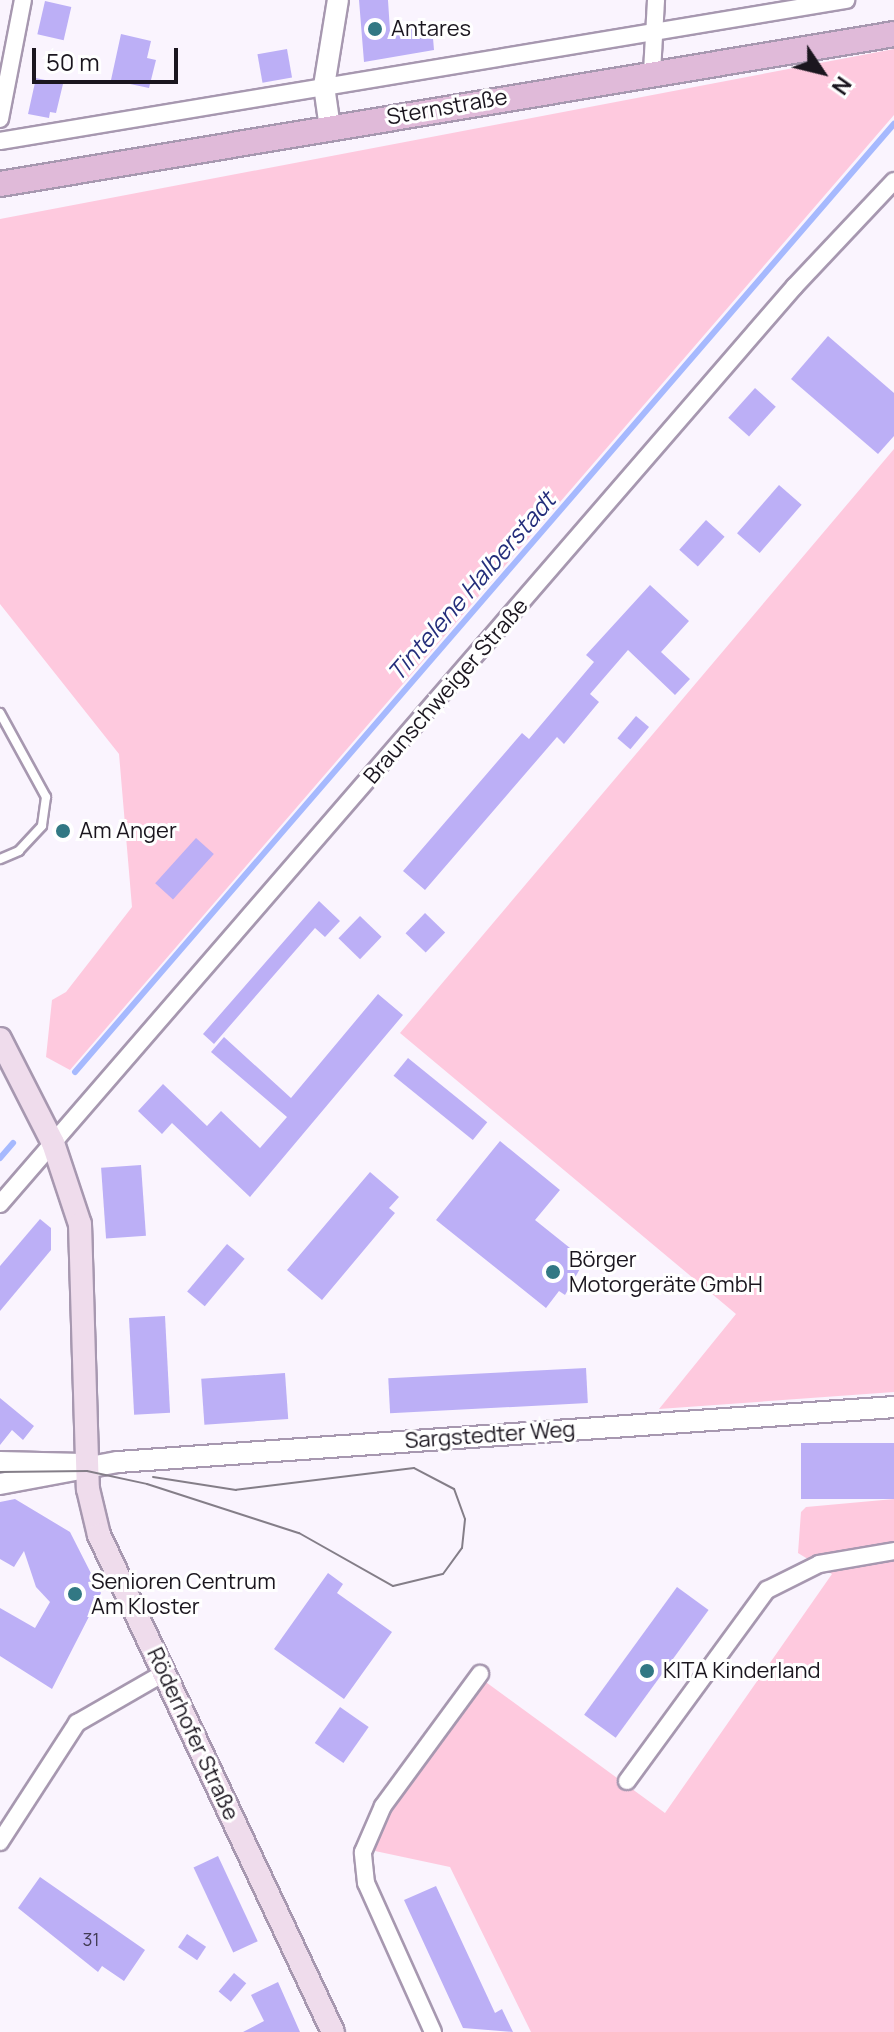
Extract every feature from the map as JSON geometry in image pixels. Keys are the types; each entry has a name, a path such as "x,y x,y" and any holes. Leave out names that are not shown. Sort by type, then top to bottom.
{"main road":[{"name":"Sternstraße","path":"0,184 652,72 894,34"},
{"name":"Röderhofer Straße","path":"0,1039 53,1143 80,1224 87,1465 99,1535 333,2032"}],"street":[{"path":"0,119 23,0"},
{"path":"330,128 324,86 338,0"},
{"path":"652,72 650,33 656,0"},
{"name":"Sternstraße","path":"0,141 846,0"},
{"name":"Braunschweiger Straße","path":"0,1204 795,286 894,181"},
{"name":"Sargstedter Weg","path":"87,1465 894,1407"},
{"path":"0,1462 87,1465"},
{"path":"0,1484 87,1465"},
{"path":"627,1781 767,1590 819,1564 894,1551"},
{"path":"0,1842 77,1723 164,1673"},
{"path":"433,2032 366,1883 363,1852 383,1806 480,1674"}],"lane":[{"path":"0,713 46,797 42,826 19,851 0,859"}],"shaded area":[{"path":"894,49 894,115 70,1070 46,1057 52,1000 66,992 132,907 119,754 0,604 0,219"},
{"path":"894,449 894,1392 659,1409 736,1314 400,1033"},
{"path":"894,1499 894,2032 531,2032 450,1867 375,1851 382,1819 483,1680 665,1813 832,1574 798,1553 801,1512 806,1507"}],"building":[{"name":"Antares","path":"359,0 388,0 390,31 432,26 434,50 364,62"},
{"path":"45,1 71,7 64,40 37,34"},
{"path":"121,34 151,41 147,58 156,60 149,88 111,80"},
{"path":"287,49 292,78 262,83 257,54"},
{"path":"36,78 63,84 56,113 50,112 49,118 28,114"},
{"path":"828,336 894,393 894,436 878,454 791,379"},
{"path":"755,388 776,407 749,436 728,418"},
{"path":"779,485 802,505 760,553 737,533"},
{"path":"706,520 725,537 698,566 679,550"},
{"path":"650,585 689,621 661,652 690,679 675,695 628,650 590,694 599,702 564,744 557,737 425,890 403,871 522,733 529,739 594,662 586,655"},
{"path":"636,716 649,727 630,749 617,738"},
{"path":"196,838 214,854 173,899 155,883"},
{"path":"319,901 340,921 325,937 315,928 214,1044 203,1034"},
{"path":"425,913 445,932 426,953 406,933"},
{"path":"360,916 382,937 360,959 338,938"},
{"path":"378,994 403,1015 250,1197 172,1123 162,1134 138,1111 163,1084 207,1126 221,1111 260,1148 287,1117 211,1052 224,1037 291,1098"},
{"path":"408,1058 487,1122 473,1140 394,1076"},
{"path":"500,1141 560,1190 535,1220 585,1260 565,1295 559,1291 546,1308 436,1220"},
{"path":"141,1165 146,1236 106,1239 101,1168"},
{"path":"370,1172 399,1197 389,1208 395,1213 322,1300 287,1270"},
{"path":"40,1219 51,1228 51,1250 0,1311 0,1266"},
{"path":"227,1244 245,1259 205,1306 187,1291"},
{"path":"165,1316 170,1413 134,1415 129,1318"},
{"path":"586,1368 588,1403 390,1413 388,1378"},
{"path":"285,1373 288,1419 204,1425 201,1379"},
{"path":"0,1398 34,1426 23,1440 12,1430 0,1445"},
{"path":"801,1443 894,1443 894,1499 801,1499"},
{"name":"Senioren Centrum Am Kloster","path":"15,1499 70,1532 101,1593 52,1689 0,1656 0,1608 35,1628 50,1602 36,1587 24,1551 14,1567 0,1559 0,1502"},
{"path":"328,1573 343,1584 337,1593 392,1632 344,1699 274,1649"},
{"path":"677,1587 709,1610 616,1738 584,1715"},
{"path":"340,1707 369,1727 343,1763 315,1743"},
{"path":"218,1856 258,1941 233,1953 194,1867"},
{"path":"40,1877 145,1950 124,1981 102,1966 98,1972 18,1908"},
{"path":"436,1886 495,2013 502,2009 513,2032 463,2028 404,1900"},
{"path":"187,1934 206,1947 197,1960 178,1947"},
{"path":"234,1973 246,1983 231,2002 219,1991"},
{"path":"278,1982 300,2032 243,2032 264,2021 251,1995"}],"waterway":[{"name":"Tintelene Halberstadt","path":"75,1072 894,124"},
{"name":"Tintelene Halberstadt","path":"0,1158 13,1143"}],"tram line":[{"path":"0,1472 87,1471 147,1484 299,1533 393,1586 443,1574 462,1548 465,1519 454,1489 414,1468 236,1490 153,1477"}],"place":[{"name":"Antares","path":"375,29"},
{"name":"Am Anger","path":"63,831"},
{"name":"Börger Motorgeräte GmbH","path":"553,1272"},
{"name":"Senioren Centrum Am Kloster","path":"75,1594"},
{"name":"KITA Kinderland","path":"647,1671"}]}
